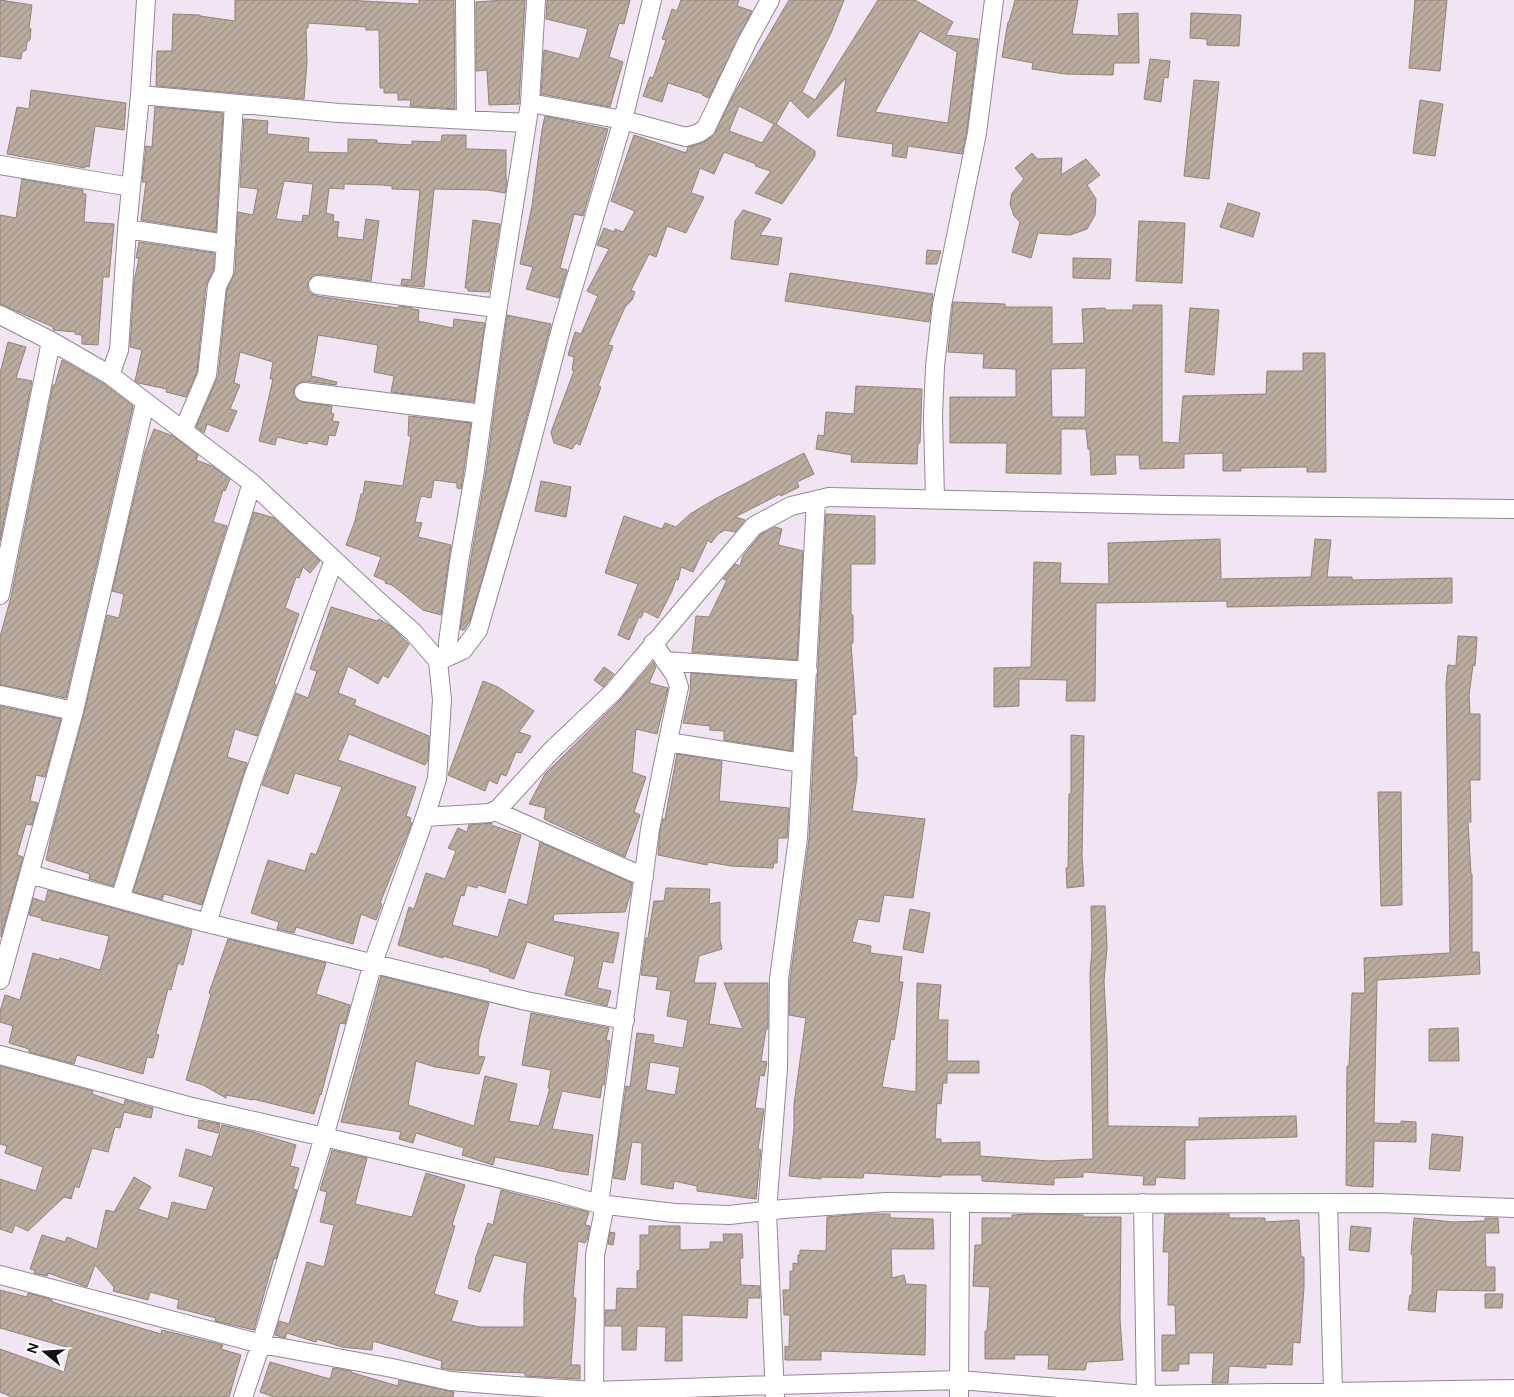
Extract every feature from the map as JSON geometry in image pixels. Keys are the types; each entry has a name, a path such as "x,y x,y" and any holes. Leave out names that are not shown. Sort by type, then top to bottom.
{"street":[{"path":"110,375 119,350 146,0"},
{"path":"465,0 466,119"},
{"path":"243,1397 324,1137 373,963 437,778 443,659 448,642 459,562 475,470 497,308 530,103 536,0"},
{"path":"443,659 463,650 478,630 520,485 562,325 623,120 652,0"},
{"path":"530,103 623,120 686,137 699,133 706,128 748,40 770,0"},
{"path":"935,499 933,417 935,366 942,305 977,133 994,0"},
{"path":"140,95 339,113 526,123"},
{"path":"183,431 207,375 217,286 224,272 234,104"},
{"path":"0,165 131,187"},
{"path":"127,230 226,244"},
{"path":"318,286 497,308"},
{"path":"0,315 51,341 110,375 252,483 443,659"},
{"path":"0,595 51,341"},
{"path":"304,392 483,414"},
{"path":"0,980 74,711 145,403"},
{"path":"120,899 252,483"},
{"path":"425,817 490,813 495,811 551,751 612,692 754,526 791,506 829,497 1169,505 1514,509"},
{"path":"775,1391 767,1211 778,1068 779,979 798,838 816,500"},
{"path":"207,923 253,778 334,560"},
{"path":"594,1394 595,1255 650,829 679,686 675,675 654,643"},
{"path":"665,661 808,671"},
{"path":"0,695 74,711"},
{"path":"668,742 802,763"},
{"path":"495,811 644,877"},
{"path":"29,874 207,923 526,1002 625,1020"},
{"path":"0,1055 188,1106 602,1204 674,1213 729,1215 886,1202 1379,1203 1514,1208"},
{"path":"959,1389 960,1203"},
{"path":"1328,1203 1332,1392"},
{"path":"1143,1204 1146,1396"},
{"path":"0,1275 261,1344 392,1368 450,1381 594,1394 959,1389 1146,1396 1514,1389"}],"building":[{"path":"0,0 32,5 29,28 31,29 30,40 27,42 26,50 22,52 21,59 0,56"},
{"path":"235,0 345,0 419,4 419,0 454,0 455,109 410,106 411,100 398,100 398,93 384,93 384,88 380,88 379,30 366,30 366,27 308,23 308,28 306,28 307,63 304,99 156,86 157,51 172,51 173,14 200,15 235,21"},
{"path":"525,0 519,104 489,105 487,70 476,71 476,2"},
{"path":"547,0 630,0 624,24 619,23 609,57 623,62 610,107 541,94 544,50 579,59 588,29 546,19"},
{"path":"681,0 739,0 737,6 752,11 709,98 703,94 668,83 662,102 643,96 650,77 653,78 666,40 662,39 672,9 677,11"},
{"path":"789,0 844,0 831,33 802,92 815,100 878,0 915,0 953,22 946,35 978,39 967,131 962,154 908,146 906,158 892,156 893,144 837,136 846,78 808,118 790,100 776,124 815,151 815,156 782,204 755,193 771,171 755,166 756,164 724,152 714,174 700,168 691,193 704,197 686,233 667,226 656,257 649,254 631,290 635,292 632,300 625,307 608,345 613,346 598,386 601,387 580,445 576,443 572,449 554,443 551,432 574,371 572,370 574,357 568,355 575,332 581,334 598,296 587,291 609,249 597,245 604,228 614,232 615,229 623,232 635,211 611,201 634,135 686,153 688,147 702,143 712,137 735,92","holes":["920,31 957,52 948,123 875,112","739,106 774,124 762,143 729,131"]},
{"path":"1015,0 1078,0 1072,34 1119,36 1118,14 1138,13 1139,63 1114,63 1113,75 1065,74 1032,69 1033,63 1002,57 1008,22"},
{"path":"1415,0 1447,0 1440,71 1409,68"},
{"path":"1191,13 1241,15 1239,46 1207,45 1207,39 1190,38"},
{"path":"1150,59 1170,61 1168,78 1164,77 1161,102 1144,99"},
{"path":"1194,80 1219,82 1209,179 1184,176"},
{"path":"31,90 126,103 124,130 95,126 89,167 85,166 85,168 7,154 17,107 29,109"},
{"path":"1420,100 1443,104 1435,156 1413,153"},
{"path":"155,107 223,113 216,232 141,220 146,182 142,182 146,146 152,147"},
{"path":"545,116 608,129 583,216 574,214 560,268 567,270 559,298 526,289 533,267 520,264 532,206"},
{"path":"244,119 268,121 267,134 309,138 308,152 348,153 348,139 377,140 377,143 412,145 412,141 441,142 442,135 466,135 466,149 506,150 507,180 505,193 488,190 434,189 424,287 401,285 402,279 411,280 420,190 392,189 392,186 382,185 344,184 344,189 329,188 326,213 334,215 333,221 339,222 337,237 363,240 366,219 379,221 371,281 319,274 313,275 308,283 308,290 317,296 419,310 418,321 453,328 454,319 485,323 474,402 391,392 394,376 374,372 378,345 318,335 311,376 337,382 336,385 305,381 296,385 293,391 294,397 302,402 332,406 331,413 334,414 332,421 339,422 335,436 329,435 327,445 308,441 307,444 277,437 275,445 259,441 273,379 270,379 273,362 240,352 234,383 240,385 230,409 237,411 228,432 207,424 204,433 196,427 218,376 227,289 235,273 238,212 253,215 258,189 240,187","holes":["284,181 313,184 309,216 303,215 302,222 276,219"]},
{"path":"1032,153 1037,159 1062,158 1061,175 1086,159 1100,175 1087,185 1096,199 1095,215 1087,229 1070,235 1038,233 1031,258 1012,252 1020,222 1014,216 1010,204 1012,193 1024,179 1015,168"},
{"path":"22,179 83,190 83,194 86,194 84,222 114,224 109,277 103,277 98,345 82,344 82,335 75,334 76,332 53,330 53,327 0,304 0,215 16,218"},
{"path":"1228,203 1260,213 1253,237 1220,227"},
{"path":"743,210 771,219 760,235 782,238 778,265 731,259 735,221"},
{"path":"473,220 500,224 489,292 468,291 468,288 465,288"},
{"path":"1139,221 1185,223 1182,283 1136,281"},
{"path":"139,242 214,253 214,269 206,285 197,372 186,397 166,392 167,389 135,381 142,350 130,347 134,282 139,258 136,258"},
{"path":"927,250 941,251 937,264 926,264"},
{"path":"1073,258 1111,259 1110,279 1073,278"},
{"path":"790,273 933,294 929,322 785,301"},
{"path":"953,302 1005,304 1005,307 1052,307 1052,344 1084,343 1082,309 1133,310 1133,305 1162,305 1162,442 1179,443 1183,396 1266,394 1267,371 1303,371 1303,353 1325,353 1326,472 1307,472 1307,467 1240,468 1241,471 1223,471 1223,453 1184,454 1184,468 1140,469 1139,455 1115,455 1116,474 1091,475 1090,449 1088,449 1086,429 1061,429 1061,474 1006,473 1007,443 950,443 950,397 1016,397 1016,369 983,368 984,354 948,352","holes":["1086,368 1085,417 1052,417 1051,369"]},
{"path":"1190,308 1219,310 1214,375 1185,372"},
{"path":"507,315 551,324 510,482 470,621 464,630 460,629 486,471"},
{"path":"8,342 26,347 16,378 32,381 0,541 0,373"},
{"path":"62,360 104,384 133,406 66,698 0,685 0,637 11,597 53,385 55,385"},
{"path":"856,386 922,389 920,443 918,443 917,464 851,462 852,455 816,449 818,435 824,436 826,412 854,414"},
{"path":"409,416 471,423 461,489 457,488 457,483 434,480 431,498 422,496 420,499 415,522 422,523 418,537 451,545 441,615 423,610 392,585 374,576 381,557 346,545 355,521 365,481 403,486 411,436 408,436"},
{"path":"154,429 173,436 198,455 196,460 212,466 230,479 225,491 223,490 213,522 227,526 113,886 89,879 90,874 46,860 107,615 119,618 124,594 112,591 145,452"},
{"path":"804,453 814,474 797,482 799,487 781,496 780,494 735,517 745,520 735,532 725,530 718,534 711,543 708,540 693,572 681,567 678,580 676,579 658,618 644,611 641,618 639,617 629,640 618,635 638,584 605,573 624,516 662,529 665,523 676,527 690,514 715,499"},
{"path":"541,481 571,487 566,517 535,511"},
{"path":"254,512 274,518 320,561 310,573 303,567 299,578 296,577 285,608 299,614 257,736 235,729 227,757 247,763 202,905 164,894 162,900 133,892"},
{"path":"826,514 875,516 875,564 851,564 853,643 851,643 856,714 852,715 854,757 857,757 857,777 852,811 925,819 913,898 884,895 879,922 858,919 852,942 871,946 870,953 902,957 899,982 903,982 894,1040 891,1039 882,1087 916,1092 917,983 941,985 938,1020 948,1020 947,1061 979,1061 979,1073 947,1073 947,1083 943,1083 941,1104 937,1103 935,1139 941,1139 941,1143 980,1142 980,1156 1049,1161 1093,1159 1090,974 1092,949 1091,906 1105,906 1107,947 1104,981 1108,1126 1199,1127 1199,1118 1296,1116 1297,1137 1185,1140 1185,1179 1156,1177 1155,1185 1143,1185 1144,1176 1083,1172 1083,1177 1054,1178 1054,1185 982,1181 982,1175 941,1175 941,1177 864,1173 863,1178 821,1177 821,1179 789,1176 794,1128 794,1104 806,1018 789,1015 790,980 809,839"},
{"path":"775,527 782,529 778,545 803,551 797,660 692,652 696,616 709,617 727,580 723,579 735,564 740,566 743,556 761,534"},
{"path":"1220,539 1221,579 1311,577 1315,539 1331,540 1327,577 1352,577 1352,580 1452,578 1452,603 1227,607 1227,601 1096,603 1095,701 1066,701 1067,680 1019,679 1019,706 994,707 994,668 1031,667 1034,562 1061,563 1060,583 1109,584 1108,543"},
{"path":"331,607 377,621 379,619 392,627 409,644 388,678 383,675 378,684 348,666 338,693 356,700 354,705 429,736 428,760 425,765 349,734 338,760 416,787 406,816 411,818 410,822 412,823 380,903 382,904 376,920 361,914 353,944 296,927 294,933 277,929 279,922 251,913 268,860 305,871 311,853 316,855 342,787 295,773 288,794 262,785 296,693 308,698 317,671 310,669"},
{"path":"1458,636 1477,637 1475,666 1473,665 1469,695 1470,714 1480,714 1480,780 1470,780 1471,822 1468,822 1472,874 1472,952 1479,952 1480,974 1377,980 1374,1123 1401,1124 1401,1121 1416,1122 1416,1142 1374,1141 1373,1187 1351,1186 1346,1185 1347,1066 1349,1066 1352,993 1365,993 1364,958 1450,953 1446,683 1448,665 1456,666"},
{"path":"653,662 656,667 649,683 668,688 657,734 636,729 632,772 646,777 634,812 640,815 625,857 544,819 546,808 529,804 545,774 620,700"},
{"path":"604,667 614,674 603,687 594,680"},
{"path":"691,673 796,681 792,751 724,740 724,731 710,730 710,726 683,723 690,693"},
{"path":"483,681 498,687 534,711 519,732 531,736 521,753 516,752 506,776 501,774 497,784 489,780 485,791 448,775"},
{"path":"0,706 61,719 45,777 36,775 30,801 38,803 32,825 26,824 17,855 23,857 1,937"},
{"path":"1071,735 1084,736 1082,856 1084,886 1067,888 1069,794 1071,794"},
{"path":"677,754 722,761 719,801 789,808 787,838 778,838 777,863 774,863 773,868 731,866 708,862 707,865 658,855 660,831 663,819 665,819"},
{"path":"1378,792 1401,792 1402,905 1381,906"},
{"path":"492,823 491,825 521,835 505,893 478,885 477,888 467,885 464,896 461,895 452,925 498,937 509,899 527,905 540,842 632,883 625,912 554,914 553,921 619,933 613,963 603,961 597,988 611,991 607,1006 565,995 575,957 527,942 514,979 489,971 490,969 398,945 409,907 414,909 426,873 445,879 456,851 448,848 458,828 467,832 469,825"},
{"path":"666,888 710,889 709,904 720,902 720,940 722,949 699,956 694,983 716,983 709,1024 743,1029 724,983 768,983 768,1029 766,1029 761,1061 767,1062 764,1076 760,1075 755,1108 764,1109 758,1149 761,1150 756,1199 697,1191 697,1186 674,1181 673,1189 641,1184 642,1143 632,1142 625,1180 613,1178 626,1086 630,1087 637,1033 654,1035 653,1043 683,1048 688,1020 667,1016 671,991 656,989 658,977 641,975 654,901 664,901","holes":["650,1062 680,1067 675,1095 646,1090"]},
{"path":"48,890 192,930 183,965 178,963 171,990 168,989 156,1034 159,1035 153,1058 147,1057 143,1074 77,1055 74,1064 29,1052 29,1049 9,1043 13,1026 0,1022 0,1011 5,995 20,1000 33,953 59,960 60,958 100,970 107,945 109,936 41,920 42,918 29,915 33,898 45,902"},
{"path":"910,909 930,913 923,953 903,949"},
{"path":"228,939 326,963 316,994 350,1005 345,1024 340,1023 321,1095 314,1114 253,1099 226,1095 226,1098 203,1085 186,1080 211,994 209,993"},
{"path":"381,976 489,1003 479,1040 478,1056 485,1057 479,1074 435,1067 416,1061 408,1105 474,1126 485,1076 517,1084 509,1121 539,1126 550,1088 548,1088 551,1070 522,1065 531,1013 609,1028 606,1040 610,1041 604,1085 602,1085 600,1098 562,1091 552,1129 593,1135 588,1175 495,1157 493,1165 462,1155 464,1148 416,1133 413,1143 399,1139 401,1132 341,1122"},
{"path":"1458,1028 1459,1061 1429,1061 1429,1029"},
{"path":"0,1066 93,1091 92,1094 124,1105 125,1100 153,1108 151,1118 124,1112 120,1128 115,1127 108,1152 92,1148 79,1188 75,1186 71,1199 64,1197 28,1231 15,1225 12,1233 0,1229 0,1179 36,1191 43,1167 5,1153 7,1146 0,1144"},
{"path":"199,1120 220,1124 218,1133 198,1128"},
{"path":"222,1125 296,1145 290,1166 299,1168 293,1189 297,1190 276,1259 274,1258 254,1330 215,1321 216,1318 177,1308 179,1300 150,1292 148,1300 113,1291 114,1287 95,1265 87,1287 48,1273 47,1276 34,1273 35,1270 30,1269 42,1235 65,1242 67,1237 97,1249 106,1210 114,1212 134,1177 151,1187 138,1209 168,1219 172,1202 206,1210 214,1187 179,1176 186,1149 212,1157"},
{"path":"1432,1134 1463,1137 1460,1171 1429,1169"},
{"path":"332,1150 367,1158 355,1204 412,1217 426,1173 465,1185 452,1225 455,1226 434,1294 458,1301 451,1321 480,1327 524,1327 527,1263 494,1255 480,1292 468,1288 475,1260 488,1223 493,1225 501,1190 589,1212 585,1225 590,1226 587,1240 585,1243 578,1241 573,1298 576,1298 571,1365 580,1365 580,1379 525,1376 525,1373 452,1370 441,1368 442,1361 373,1341 372,1350 342,1347 317,1339 316,1342 287,1333 285,1338 275,1335 279,1321 289,1324 307,1262 324,1267 334,1225 320,1222 327,1192 320,1190"},
{"path":"890,1214 890,1218 933,1219 934,1249 891,1249 892,1278 904,1275 906,1284 926,1285 925,1355 821,1351 821,1360 785,1360 785,1346 789,1347 790,1315 784,1315 783,1290 790,1290 790,1271 793,1271 793,1263 798,1264 800,1250 826,1251 827,1217"},
{"path":"1165,1214 1229,1214 1229,1218 1265,1218 1265,1222 1299,1220 1301,1257 1304,1257 1304,1287 1300,1343 1293,1342 1292,1365 1266,1364 1266,1368 1229,1366 1228,1383 1212,1383 1214,1353 1189,1353 1189,1364 1179,1364 1178,1371 1162,1371 1162,1335 1176,1335 1175,1305 1168,1305 1169,1252 1163,1252"},
{"path":"1012,1215 1121,1217 1120,1319 1123,1360 1087,1362 1085,1370 1048,1369 1049,1355 1014,1355 1015,1359 985,1359 985,1331 987,1331 990,1287 973,1286 975,1245 982,1245 982,1218 1012,1218"},
{"path":"1414,1218 1453,1222 1485,1221 1485,1218 1498,1218 1499,1233 1485,1233 1486,1267 1495,1267 1495,1291 1437,1290 1435,1312 1408,1310 1410,1295 1412,1295 1413,1255 1411,1254"},
{"path":"649,1226 680,1226 680,1250 710,1249 710,1242 724,1242 723,1234 742,1234 743,1258 740,1258 741,1285 760,1286 760,1298 748,1298 747,1318 682,1315 682,1361 665,1361 666,1327 637,1326 636,1350 622,1350 622,1326 605,1326 605,1310 616,1310 617,1288 637,1289 637,1271 640,1270 640,1235 649,1235"},
{"path":"1351,1226 1371,1228 1369,1252 1349,1250"},
{"path":"610,1232 615,1233 613,1245 608,1244"},
{"path":"0,1290 27,1297 28,1293 47,1298 52,1300 52,1302 161,1334 162,1330 223,1345 221,1349 241,1355 229,1397 12,1397 0,1392 0,1349 64,1372 70,1348 0,1328"},
{"path":"1485,1294 1503,1294 1502,1308 1485,1308"},
{"path":"270,1362 330,1379 333,1368 351,1371 398,1386 399,1380 454,1392 453,1397 274,1397 260,1392"}]}
